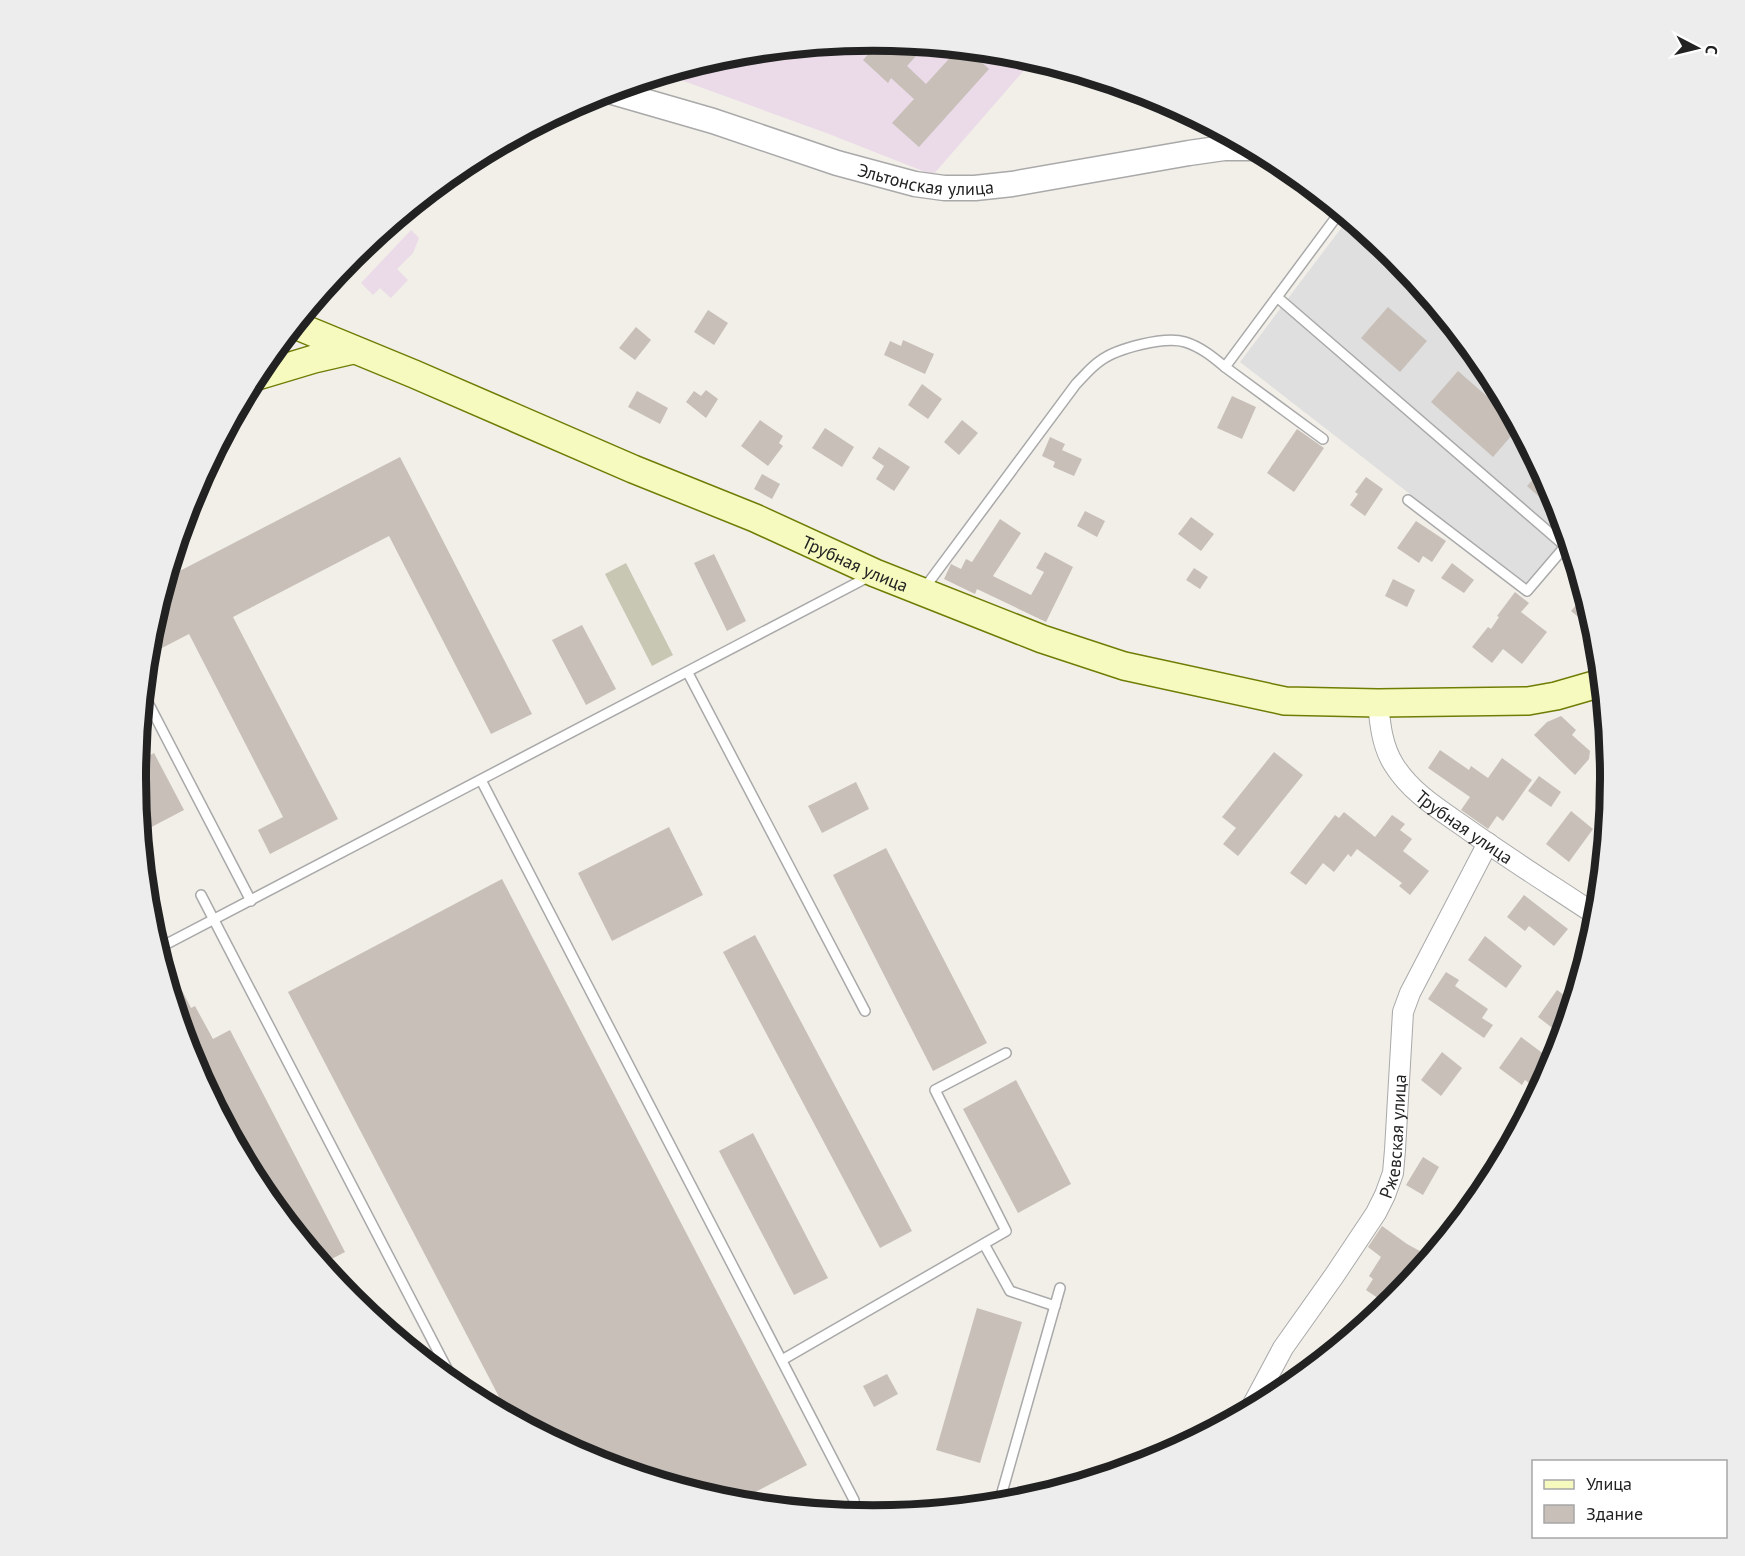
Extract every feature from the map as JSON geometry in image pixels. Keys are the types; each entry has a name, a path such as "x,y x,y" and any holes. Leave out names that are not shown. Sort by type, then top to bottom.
{"main road":[{"name":"Трубная улица","path":"302,328 414,374 633,470 755,518 921,592 1042,639 1124,666 1285,700 1378,703 1528,701 1556,696 1593,684"},
{"path":"269,373 352,350"}],"street":[{"name":"Эльтонская улица","path":"624,95 713,121 837,163 915,184 944,188 975,188 1012,184 1189,153 1236,148"},
{"name":"Трубная улица","path":"1378,703 1381,733 1393,763 1421,797 1588,909"},
{"name":"Ржевская улица","path":"1259,1393 1283,1348 1376,1213 1385,1195 1393,1173 1403,1012 1410,993 1488,843"}],"lane":[{"path":"1225,367 1336,218"},
{"path":"1277,297 1559,538"},
{"path":"921,592 1076,384 1100,361 1127,347 1183,341 1202,349 1323,439"},
{"path":"1408,500 1527,591 1562,548"},
{"path":"165,945 875,573"},
{"path":"688,673 865,1011"},
{"path":"150,706 251,901"},
{"path":"481,780 854,1500"},
{"path":"201,895 445,1366"},
{"path":"782,1360 1006,1231 935,1090 1006,1053"},
{"path":"984,1244 1010,1291 1055,1306"},
{"path":"1002,1493 1060,1288"}],"shaded area":[{"path":"872,51 967,57 1026,68 933,175 676,78 731,65 778,57"},
{"path":"1344,224 1387,264 1419,299 1477,374 1525,456 1561,545 1527,585 1240,362"},
{"path":"411,230 419,238 413,253 397,269 408,280 391,298 380,288 373,295 361,283"},
{"path":"626,563 673,655 652,666 605,574"}],"building":[{"path":"871,51 919,53 907,66 926,84 952,56 978,59 989,69 919,147 892,123 914,99 891,78 888,83 863,60"},
{"path":"1388,307 1427,341 1400,372 1361,338"},
{"path":"708,310 728,323 714,345 694,332"},
{"path":"636,327 651,340 635,360 619,348"},
{"path":"903,340 934,354 925,374 884,355 890,341 901,346"},
{"path":"1458,371 1495,403 1513,434 1493,457 1431,402"},
{"path":"922,384 942,399 928,419 908,405"},
{"path":"706,390 718,399 706,418 686,402 694,391 701,396"},
{"path":"637,391 668,408 660,424 628,407"},
{"path":"1232,396 1256,407 1242,439 1217,428"},
{"path":"760,420 783,436 779,443 783,446 768,466 741,446"},
{"path":"962,420 978,433 959,455 944,442"},
{"path":"825,428 854,447 842,467 812,448"},
{"path":"1297,429 1324,448 1294,492 1267,473"},
{"path":"1050,437 1065,444 1062,450 1082,459 1074,476 1053,467 1055,462 1042,456"},
{"path":"879,447 910,467 894,491 876,479 884,466 872,458"},
{"path":"400,457 532,714 491,734 389,536 233,617 338,819 270,854 258,830 283,817 189,634 160,649 158,644 175,573"},
{"path":"762,474 780,484 772,499 754,489"},
{"path":"1366,477 1383,489 1365,516 1350,505 1358,494 1355,492"},
{"path":"1534,478 1545,501 1527,486"},
{"path":"1085,511 1105,521 1097,537 1077,526"},
{"path":"1191,517 1214,534 1201,551 1178,534"},
{"path":"1000,519 1021,533 993,576 1031,595 1044,572 1036,568 1045,552 1073,567 1046,622 977,589 975,594 944,579 951,564 961,569 966,559 972,562"},
{"path":"1416,521 1446,541 1432,562 1423,556 1419,563 1397,548"},
{"path":"714,554 746,621 727,631 694,563"},
{"path":"1452,563 1474,580 1464,593 1441,578"},
{"path":"1194,568 1208,577 1200,589 1186,580"},
{"path":"1393,579 1415,590 1407,607 1385,596"},
{"path":"1515,592 1529,603 1521,612 1547,632 1522,664 1503,649 1492,663 1472,647 1488,627 1491,629 1499,617 1497,616"},
{"path":"1578,603 1582,620 1571,611"},
{"path":"582,625 616,689 586,705 552,640"},
{"path":"1561,716 1576,730 1572,735 1590,751 1589,759 1575,775 1534,735 1547,722"},
{"path":"1440,750 1469,770 1471,766 1488,778 1502,758 1532,780 1503,821 1497,816 1488,829 1461,810 1470,797 1428,768"},
{"path":"1274,752 1303,775 1238,856 1223,844 1236,828 1222,817"},
{"path":"154,753 184,810 147,829 146,778 146,757"},
{"path":"1539,776 1561,792 1551,807 1528,791"},
{"path":"856,782 869,809 822,833 808,806"},
{"path":"1571,811 1593,829 1569,862 1546,844"},
{"path":"1344,812 1375,837 1392,815 1405,824 1400,830 1412,839 1403,851 1429,871 1410,895 1399,886 1402,883 1357,849 1351,857 1348,854 1334,872 1323,863 1306,885 1290,873 1335,815 1339,818"},
{"path":"669,827 703,895 612,941 578,873"},
{"path":"886,848 987,1043 933,1071 833,875"},
{"path":"502,879 807,1465 751,1494 731,1491 684,1480 594,1450 503,1404 288,992"},
{"path":"1524,895 1568,929 1554,946 1529,926 1525,931 1507,917"},
{"path":"755,935 912,1231 880,1248 723,952"},
{"path":"1485,936 1522,966 1506,988 1468,960"},
{"path":"171,968 191,1008 195,1006 213,1039 230,1030 345,1252 329,1260 296,1221 268,1182 220,1100 184,1012"},
{"path":"1446,972 1459,980 1455,986 1488,1009 1482,1018 1493,1025 1484,1038 1428,999"},
{"path":"1557,990 1566,996 1554,1029 1538,1017"},
{"path":"1521,1037 1545,1055 1531,1085 1525,1080 1522,1085 1499,1068"},
{"path":"1442,1052 1462,1068 1441,1096 1421,1080"},
{"path":"1016,1080 1071,1184 1018,1213 963,1109"},
{"path":"753,1133 828,1278 794,1295 719,1151"},
{"path":"1423,1157 1439,1167 1423,1195 1406,1185"},
{"path":"1382,1226 1423,1253 1379,1299 1366,1290 1373,1279 1369,1276 1381,1257 1368,1247"},
{"path":"977,1308 1022,1322 980,1463 936,1450"},
{"path":"887,1374 898,1394 874,1407 863,1386"}]}
